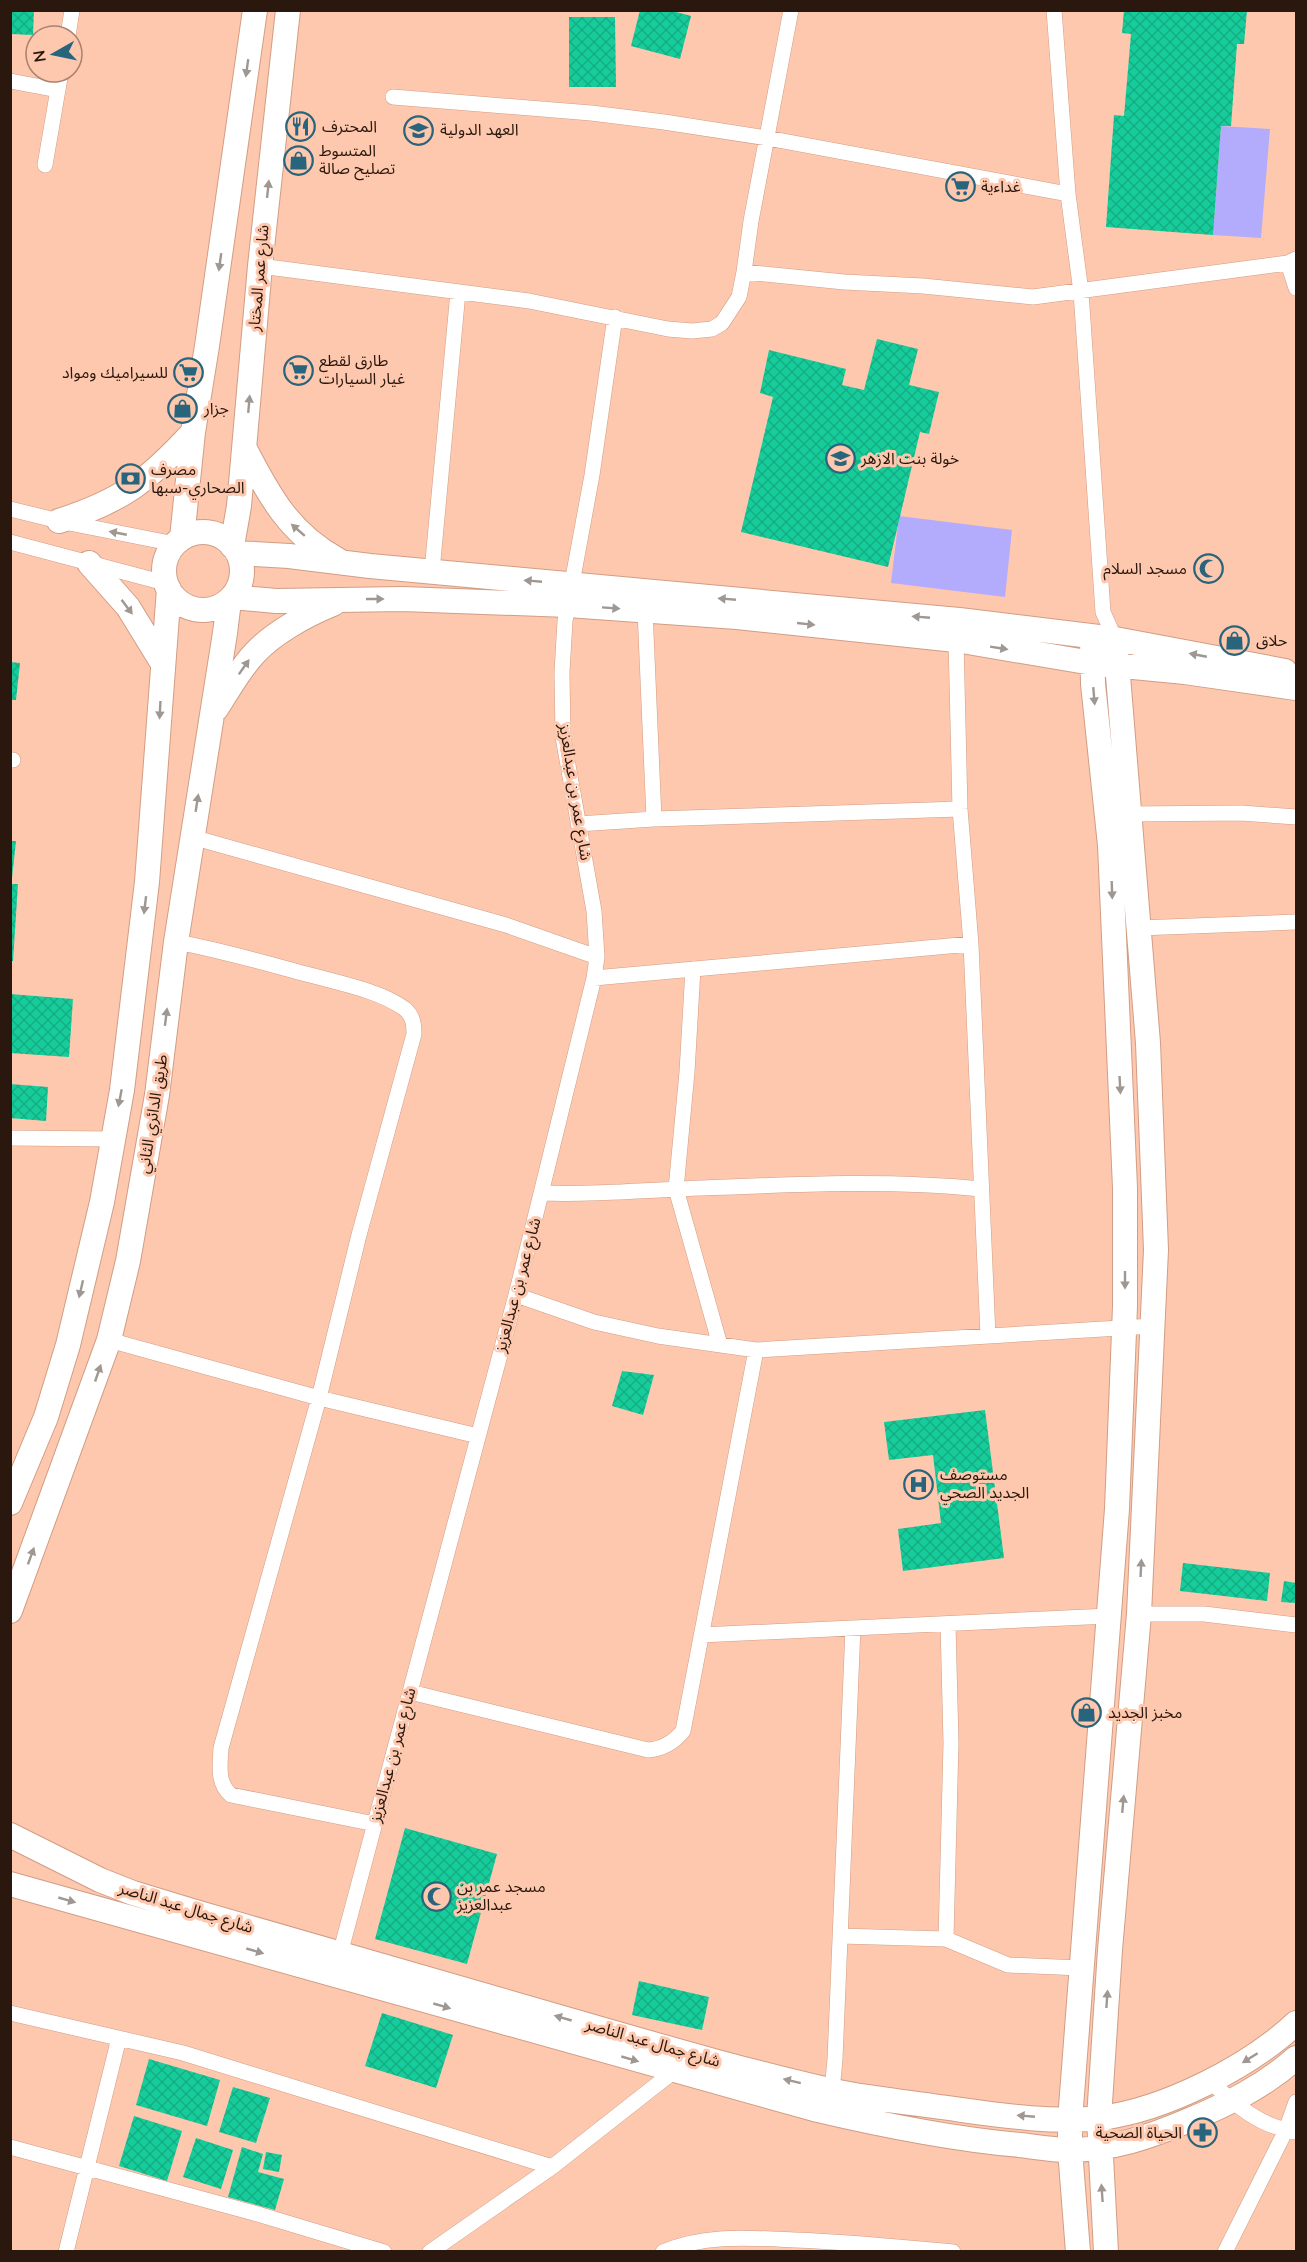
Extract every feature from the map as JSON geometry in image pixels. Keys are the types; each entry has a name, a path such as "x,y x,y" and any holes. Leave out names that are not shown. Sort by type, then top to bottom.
{"main road":[{"path":"10,1503 46,1417 68,1345 102,1202 122,1090 145,902 163,664 167,586 165,563 178,541 255,10"},
{"name":"شارع عمر المختار","path":"235,549 260,266 288,10"},
{"path":"59,521 93,510 134,488 162,465 193,432"},
{"path":"244,449 268,495 292,525 327,553 346,563"},
{"path":"167,586 182,603 200,610 213,609 231,599 239,587 242,576 242,564 235,549 227,540 212,533 195,533 178,541"},
{"path":"235,549 432,571 645,610 738,617 956,640 1092,663 1185,672 1296,688"},
{"path":"89,563 128,607 163,664"},
{"path":"231,599 276,601 570,595 959,620 1104,639 1296,673"},
{"name":"طريق الدائري الثاني","path":"10,1611 110,1340 128,1261 157,1095 176,942 231,599"},
{"path":"211,716 254,654 304,618 344,599"},
{"path":"1078,2252 1070,2150 1070,2120 1117,1509 1123,1327 1125,1188 1110,845 1092,663 1104,639"},
{"path":"1104,639 1117,664 1130,814 1148,1043 1156,1250 1139,1614 1110,1950 1099,2118 1106,2252"},
{"path":"102,1202 138,1209"},
{"name":"شارع جمال عبد الناصر","path":"14,1834 100,1880 133,1893 694,2055 832,2091 990,2113 1070,2120 1121,2115 1210,2081 1279,2039 1296,2023"},
{"name":"شارع جمال عبد الناصر","path":"10,1884 674,2071 871,2122 987,2142 1070,2150 1123,2145 1232,2103 1258,2088 1296,2058"}],"street":[{"path":"260,266 529,301 668,329 692,331 712,329 722,324 739,297 791,10"},
{"path":"1054,10 1068,195 1081,292 1104,639"},
{"path":"10,81 58,90"},
{"path":"45,165 59,84"},
{"path":"393,97 591,113 767,138 1068,195"},
{"path":"744,272 1033,297 1292,261 1296,288"},
{"path":"432,571 458,292"},
{"name":"شارع عمر بن عبدالعزيز","path":"340,1954 516,1295 594,978 597,957 594,911 564,737 562,660 570,595 592,475 615,317"},
{"path":"10,509 59,521 178,541"},
{"path":"10,542 167,586"},
{"path":"645,610 654,819"},
{"path":"1103,612 1104,639"},
{"path":"956,640 960,810 971,944 988,1336"},
{"path":"578,824 654,819 960,810"},
{"path":"1130,814 1240,813 1296,817"},
{"path":"192,837 506,925 597,957"},
{"path":"1139,928 1296,922"},
{"path":"176,942 208,948 367,991 404,1009 412,1018 414,1034 359,1235 320,1398 221,1749 220,1778 226,1791 231,1795 375,1824"},
{"path":"594,978 971,944"},
{"path":"693,969 687,1072 676,1189 720,1345"},
{"path":"10,1138 112,1139"},
{"path":"542,1193 606,1194 676,1189 894,1183 981,1189"},
{"path":"516,1295 594,1322 658,1336 756,1350 1153,1326"},
{"path":"110,1340 320,1398 478,1436"},
{"path":"410,1692 648,1750 658,1749 676,1740 683,1731 756,1350"},
{"path":"1139,1614 1204,1614 1296,1624"},
{"path":"701,1635 1109,1616"},
{"path":"946,1939 951,1743 948,1624"},
{"path":"832,2091 853,1628"},
{"path":"840,1936 946,1939 1008,1965 1081,1968"},
{"path":"10,2013 183,2053 552,2167"},
{"path":"66,2252 119,2038"},
{"path":"430,2252 552,2167 694,2055"},
{"path":"1210,2081 1232,2103 1253,2117 1291,2131"},
{"path":"1225,2252 1291,2131 1296,2102"},
{"path":"10,2147 384,2252"},
{"path":"663,2252 679,2245 741,2237 953,2252"}],"shaded area":[{"path":"1221,126 1270,129 1261,238 1213,235"},
{"path":"899,516 1012,530 1005,597 891,583"}],"building":[{"path":"10,10 34,10 33,24 24,24 24,35 10,34"},
{"path":"640,10 669,10 691,16 680,59 631,46"},
{"path":"1124,10 1247,10 1244,44 1237,44 1231,126 1221,126 1213,235 1106,227 1114,115 1124,116 1131,34 1122,33"},
{"path":"569,17 615,17 616,87 569,87"},
{"path":"877,339 918,349 909,385 939,392 929,434 920,432 888,567 741,532 773,397 760,393 769,350 846,369 842,385 864,390"},
{"path":"10,662 20,663 16,700 10,700"},
{"path":"10,841 16,841 12,878 10,878"},
{"path":"10,884 18,884 13,961 10,961"},
{"path":"10,994 73,999 69,1057 10,1053"},
{"path":"10,1084 48,1087 46,1121 10,1118"},
{"path":"622,1371 654,1375 643,1415 612,1406"},
{"path":"985,1410 1004,1558 903,1571 898,1529 941,1523 933,1455 889,1460 884,1422"},
{"path":"1183,1563 1270,1573 1267,1601 1180,1591"},
{"path":"1284,1581 1296,1583 1296,1603 1281,1602"},
{"name":"مسجد عمر بن عبدالعزيز","path":"405,1828 497,1854 467,1964 375,1939"},
{"path":"639,1981 709,1997 702,2030 632,2015"},
{"path":"382,2013 453,2035 436,2088 365,2066"},
{"path":"149,2059 220,2080 207,2126 136,2105"},
{"path":"233,2087 270,2098 256,2143 219,2132"},
{"path":"134,2116 182,2131 167,2181 119,2166"},
{"path":"196,2138 233,2150 221,2189 183,2177"},
{"path":"242,2147 263,2154 258,2172 284,2179 275,2210 228,2197"},
{"path":"266,2152 282,2155 279,2172 263,2169"}],"place":[{"name":"المحترف","path":"301,127"},
{"name":"العهد الدولية","path":"419,130"},
{"name":"المتسوط تصليح صالة","path":"298,160"},
{"name":"غداءية","path":"960,187"},
{"name":"طارق لقطع غيار السيارات","path":"298,370"},
{"name":"للسيراميك ومواد","path":"189,373"},
{"name":"جزار","path":"183,409"},
{"name":"خولة بنت الازهر","path":"840,459"},
{"name":"مصرف الصحاري-سبها","path":"130,479"},
{"name":"مسجد السلام","path":"1208,569"},
{"name":"حلاق","path":"1235,641"},
{"name":"مستوصف الجديد الصحي","path":"919,1484"},
{"name":"مخبز الجديد","path":"1087,1713"},
{"name":"مسجد عمر بن عبدالعزيز","path":"436,1896"},
{"name":"الحياة الصحية","path":"1203,2133"}]}
